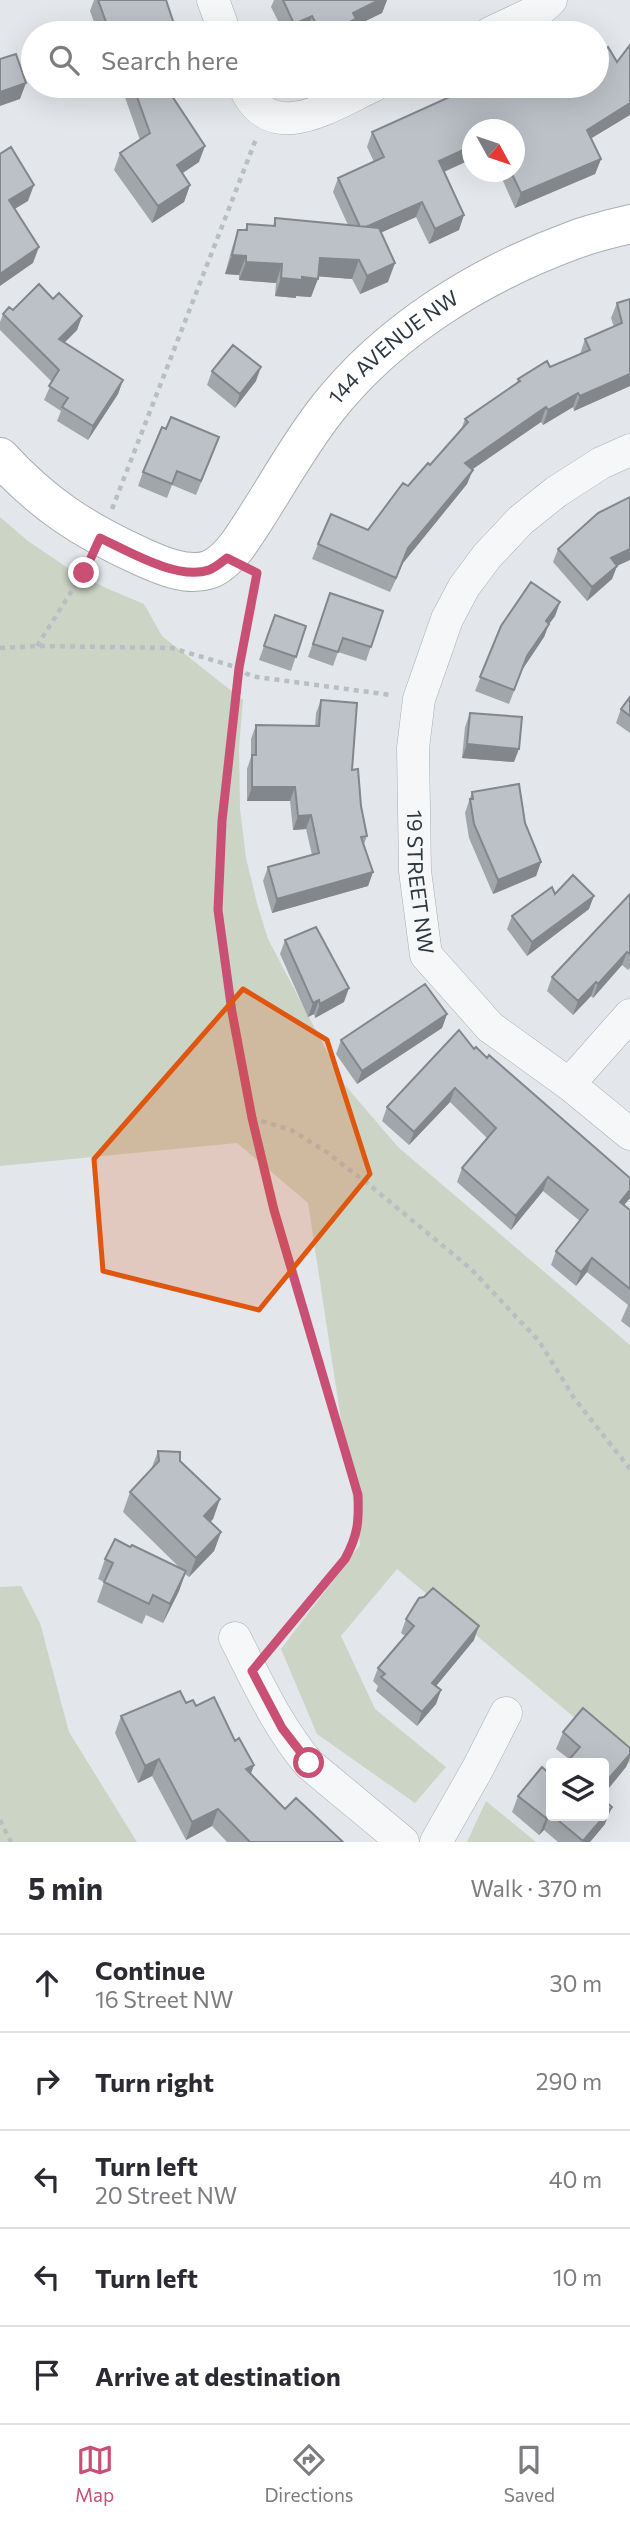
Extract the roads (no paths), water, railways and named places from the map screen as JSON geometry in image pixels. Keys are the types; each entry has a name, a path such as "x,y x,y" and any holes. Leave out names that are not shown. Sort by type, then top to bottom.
{"street":[{"path":"213,0 221,21"},
{"path":"516,21 534,13 551,0"},
{"path":"253,98 266,115 282,119 299,118 345,98"},
{"name":"144 AVENUE NW","path":"0,457 46,501 100,538 174,569 197,572 210,570 227,558 249,529 293,454 328,407 363,369 399,337 500,271 577,239 630,224"},
{"name":"19 STREET NW","path":"630,450 601,464 556,492 521,520 487,556 464,587 447,619 419,699 413,748 415,871 426,955 490,1027 569,1084 630,1134"},
{"path":"569,1084 630,1015"},
{"path":"235,1638 282,1728 309,1763 403,1842"},
{"path":"436,1842 506,1713"}]}
